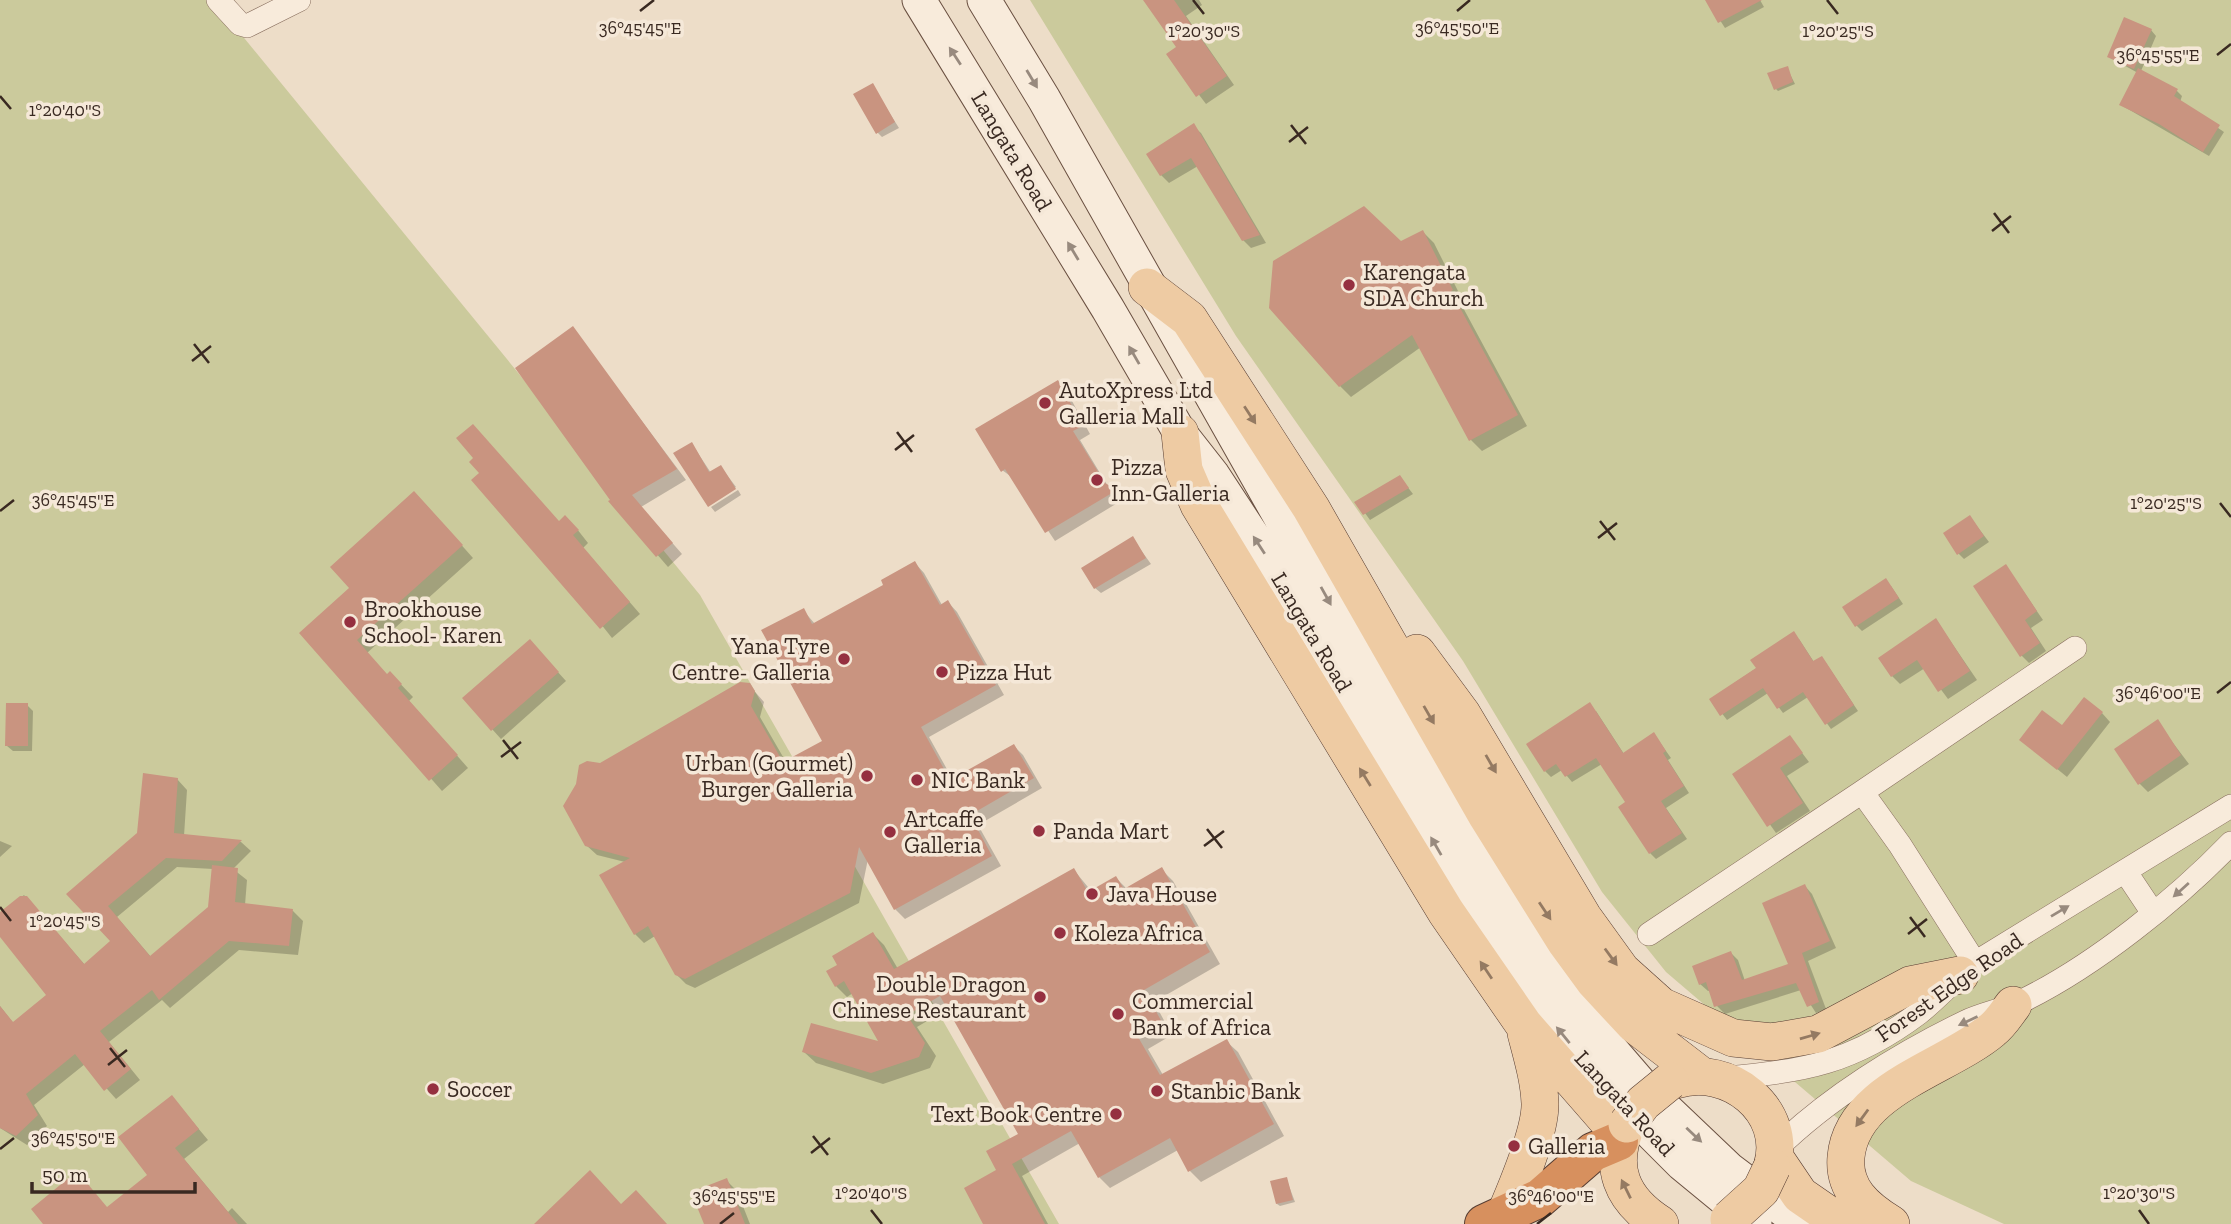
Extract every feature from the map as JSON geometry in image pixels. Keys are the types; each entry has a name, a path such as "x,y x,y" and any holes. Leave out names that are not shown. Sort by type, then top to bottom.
{"highway":[{"path":"1494,1220 1540,1198 1593,1152 1622,1134"}],"main road":[{"name":"Langata Road","path":"919,0 1108,309 1180,433 1213,475 1266,556 1451,873 1549,1017 1682,1164 1758,1220"},
{"name":"Langata Road","path":"984,0 1044,99 1147,287 1498,895 1578,1011 1628,1070 1729,1168 1758,1220"},
{"path":"1147,287 1189,319 1311,508 1487,816 1565,941 1595,982 1634,1024 1697,1078 1747,1093 1759,1105 1770,1126 1775,1158 1800,1195 1842,1224"},
{"path":"1180,433 1184,470 1199,505 1446,912 1524,1025 1622,1134"},
{"path":"1311,508 1462,714 1560,880 1610,955 1634,984 1661,1006 1733,1038 1772,1042 1818,1034 1910,985 1967,969"},
{"path":"1891,1224 1860,1200 1846,1177 1846,1152 1856,1126 1879,1101 1992,1031 2012,1005"},
{"path":"1494,1220 1535,1136 1540,1106 1537,1077 1524,1025"},
{"path":"1660,1224 1641,1212 1629,1198 1621,1181 1622,1134 1643,1103 1697,1078"},
{"path":"1758,1220 1762,1190 1775,1158"}],"street":[{"path":"224,2 240,24 247,26 299,0"},
{"path":"1649,934 2075,648"},
{"path":"1862,792 1900,845 1967,969"},
{"name":"Forest Edge Road","path":"1697,1078 1789,1073 1835,1060 1916,1015 1942,995 1967,969 2231,806"},
{"name":"Forest Edge Road","path":"1775,1158 1818,1110 1953,1028 1983,1014 2012,1005 2093,957 2153,912 2231,843"},
{"path":"2125,871 2153,912"}],"green space":[{"name":"Brookhouse School- Karen","path":"0,0 213,0 700,595 1059,1224 0,1224"},
{"path":"1030,0 2231,0 2231,1224 2004,1224 1911,1181 1666,972 1602,892 1463,661 1236,336"}],"building":[{"path":"1143,0 1174,0 1227,76 1196,97 1166,54 1176,47"},
{"path":"1705,0 1762,0 1718,23"},
{"path":"2124,17 2152,29 2134,69 2107,57"},
{"path":"1788,66 1793,82 1774,90 1767,73"},
{"path":"2138,68 2178,89 2174,96 2220,125 2203,152 2159,124 2119,105"},
{"path":"873,83 895,122 876,134 853,94"},
{"path":"1194,123 1260,235 1242,241 1191,158 1160,176 1146,154"},
{"name":"Karengata SDA Church","path":"1364,206 1401,241 1423,230 1453,290 1451,291 1518,415 1469,441 1412,335 1339,387 1269,308 1273,261"},
{"path":"573,326 677,469 632,495 673,543 656,557 608,501 610,500 515,368"},
{"path":"1058,380 1083,426 1073,431 1105,483 1117,490 1045,533 1005,469 1001,472 975,429"},
{"path":"473,424 559,521 565,515 579,530 573,535 630,602 600,629 471,480 479,473 469,462 473,458 456,438"},
{"path":"692,442 709,472 721,465 736,489 708,507 673,453"},
{"path":"1400,475 1409,488 1363,515 1354,502"},
{"path":"414,491 463,545 357,640 387,674 390,671 402,684 398,688 458,755 429,781 299,633 349,588 330,567"},
{"path":"1970,515 1984,536 1957,555 1943,533"},
{"path":"1133,536 1146,558 1094,589 1081,568"},
{"path":"915,561 940,605 948,600 996,685 921,727 950,780 1014,744 1034,778 970,815 992,856 894,910 859,847 850,893 685,979 675,975 648,926 634,935 599,875 630,858 585,846 563,806 576,784 579,765 587,761 600,763 740,682 750,683 755,691 751,706 783,762 822,741 761,630 804,608 812,624 883,585 881,580"},
{"path":"2006,564 2037,611 2025,620 2040,643 2020,657 1973,586"},
{"path":"1886,578 1899,598 1855,627 1842,607"},
{"path":"1936,618 1970,671 1938,692 1917,660 1891,677 1878,658"},
{"path":"1794,631 1813,661 1822,656 1854,705 1825,725 1803,692 1777,709 1763,688 1720,716 1709,699 1756,668 1750,660"},
{"path":"530,639 559,672 491,731 462,698"},
{"path":"2084,697 2103,712 2057,770 2019,740 2042,710 2062,725"},
{"path":"1590,702 1623,753 1654,732 1666,751 1663,753 1684,786 1661,801 1682,833 1649,854 1618,807 1625,802 1596,758 1565,777 1556,764 1544,772 1526,744"},
{"path":"6,703 28,703 28,746 5,746"},
{"path":"2158,719 2181,755 2138,785 2114,749"},
{"path":"1790,735 1803,753 1780,768 1803,803 1767,827 1732,774"},
{"path":"143,773 178,778 174,833 242,840 222,861 166,858 108,906 150,956 208,907 212,865 238,868 235,902 293,909 289,946 229,941 159,1000 152,990 100,1031 131,1069 104,1091 75,1054 26,1094 38,1115 16,1136 0,1128 0,1006 13,1022 46,995 0,937 0,912 20,896 27,896 84,964 110,941 66,894 137,833"},
{"path":"1162,867 1210,952 1144,990 1163,1024 1138,1037 1160,1075 1227,1039 1274,1124 1188,1172 1170,1138 1098,1178 1071,1131 1012,1164 1045,1224 983,1224 964,1188 996,1170 986,1151 1018,1134 940,996 907,1015 925,1043 919,1057 871,1073 802,1052 811,1023 878,1041 844,981 835,987 826,971 837,965 832,956 873,932 894,969 1074,868 1088,892 1116,876 1124,889"},
{"path":"1805,884 1830,941 1802,953 1819,1002 1807,1007 1796,983 1714,1007 1706,982 1699,985 1692,966 1731,951 1742,980 1788,964 1762,903"},
{"path":"172,1095 199,1129 175,1148 238,1224 43,1224 31,1209 77,1171 107,1207 147,1175 118,1137"},
{"path":"590,1170 621,1204 636,1190 667,1224 534,1224"},
{"path":"1287,1177 1293,1200 1276,1204 1270,1181"},
{"path":"727,1178 745,1224 704,1224 691,1192"}],"place":[{"name":"Karengata SDA Church","path":"1349,285"},
{"name":"AutoXpress Ltd Galleria Mall","path":"1045,403"},
{"name":"Pizza Inn-Galleria","path":"1097,480"},
{"name":"Brookhouse School- Karen","path":"350,622"},
{"name":"Yana Tyre Centre- Galleria","path":"844,659"},
{"name":"Pizza Hut","path":"942,672"},
{"name":"Urban (Gourmet) Burger Galleria","path":"867,776"},
{"name":"NIC Bank","path":"917,780"},
{"name":"Panda Mart","path":"1039,831"},
{"name":"Artcaffe Galleria","path":"890,832"},
{"name":"Java House","path":"1092,894"},
{"name":"Koleza Africa","path":"1060,933"},
{"name":"Double Dragon Chinese Restaurant","path":"1040,997"},
{"name":"Commercial Bank of Africa","path":"1118,1014"},
{"name":"Soccer","path":"433,1089"},
{"name":"Stanbic Bank","path":"1157,1091"},
{"name":"Text Book Centre","path":"1116,1114"},
{"name":"Galleria","path":"1514,1146"}]}
